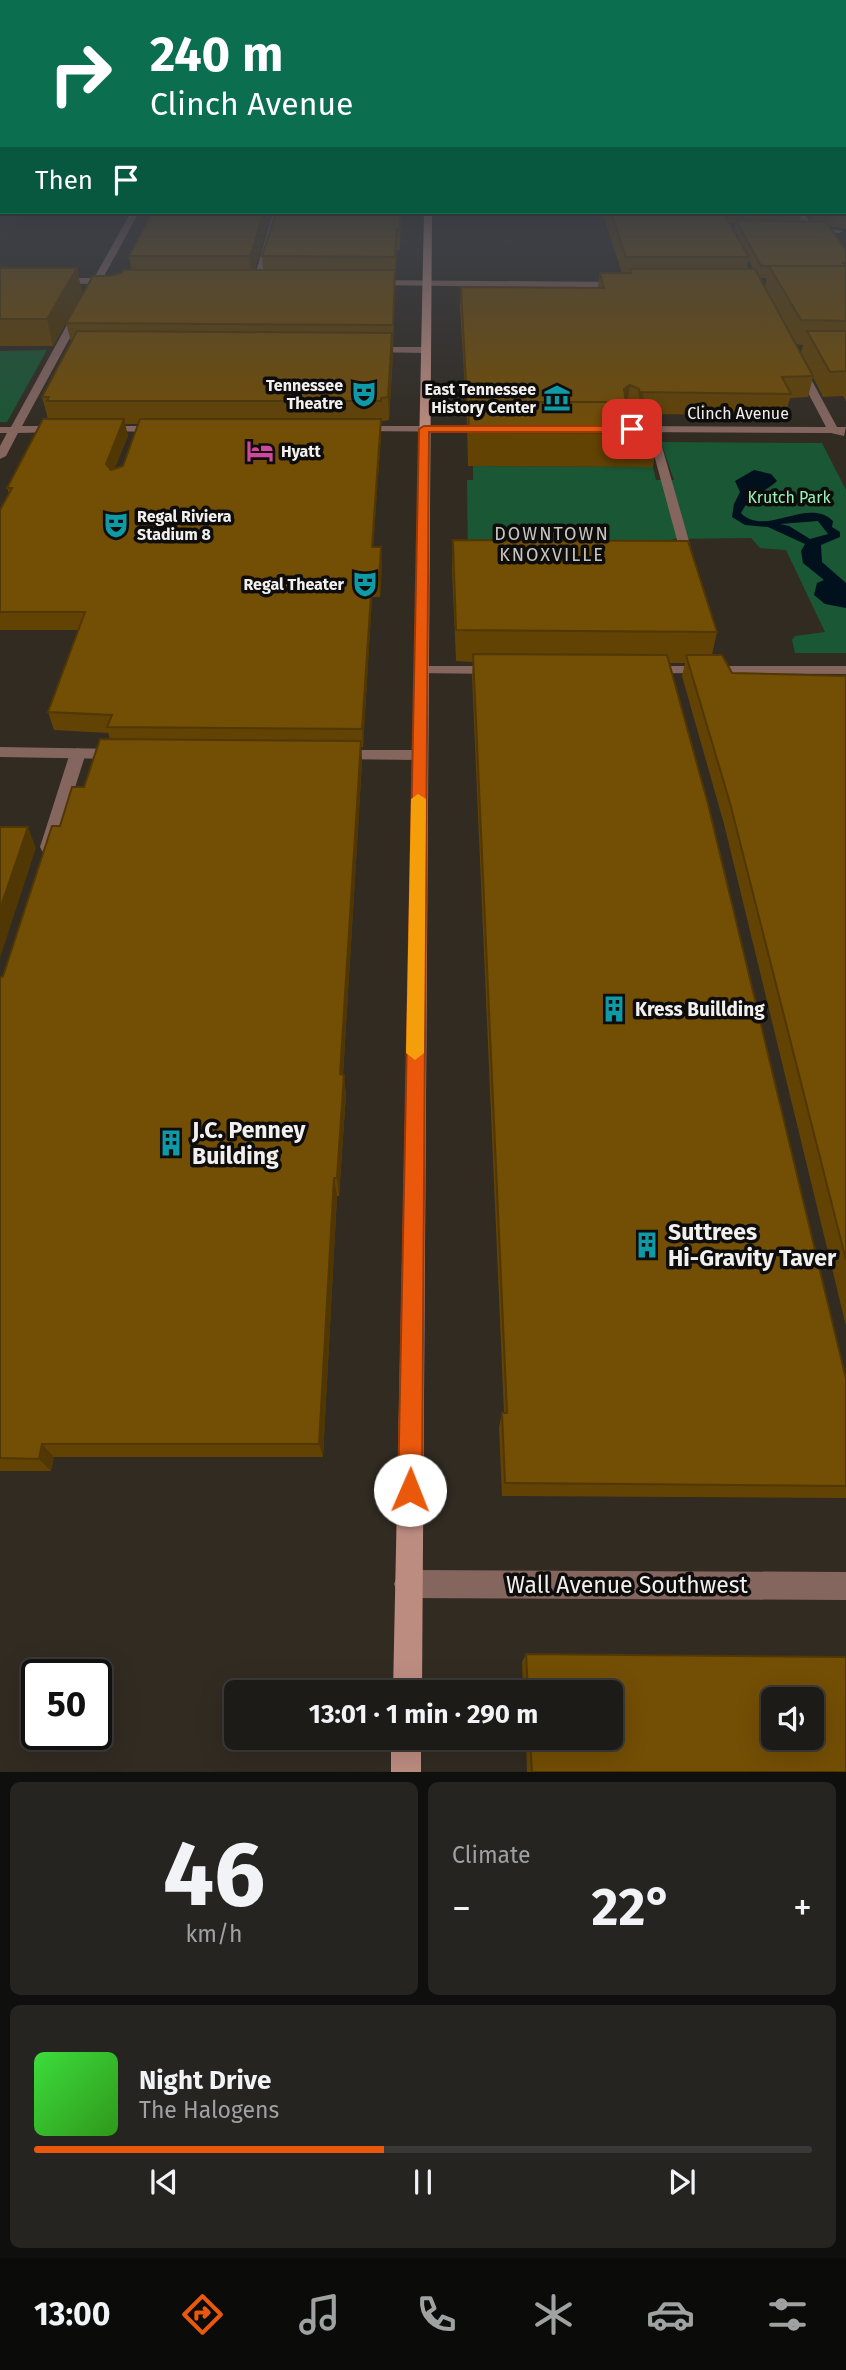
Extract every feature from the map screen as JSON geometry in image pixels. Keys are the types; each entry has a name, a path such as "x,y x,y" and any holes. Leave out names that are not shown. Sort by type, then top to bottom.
{"main road":[{"path":"407,1680 426,271"},
{"path":"406,1750 406,1772"}],"street":[{"path":"0,456 103,271"},
{"path":"255,271 251,281 269,282"},
{"path":"40,282 118,281"},
{"path":"360,282 626,285"},
{"path":"60,348 73,348"},
{"path":"360,349 425,350"},
{"path":"791,350 833,430 846,438"},
{"name":"Clinch Avenue","path":"618,429 631,424 652,429 846,429"},
{"path":"0,430 69,429"},
{"path":"97,429 179,429"},
{"path":"131,448 138,429"},
{"path":"342,429 507,429"},
{"path":"652,429 692,571"},
{"path":"629,670 670,670 719,664 846,670"},
{"path":"421,670 519,670"},
{"path":"670,670 676,689"},
{"path":"0,752 132,754"},
{"path":"41,869 78,753"},
{"path":"321,755 419,755"},
{"name":"Wall Avenue Southwest","path":"408,1584 846,1586"}],"shaded area":[{"path":"0,271 846,271 846,1771 0,1772"}],"green space":[{"path":"47,350 7,422 0,422 0,351"},
{"name":"Krutch Park","path":"661,442 822,443 846,490 846,653 795,653 792,640 795,636 825,632 786,550 760,548 751,538 673,539 682,571 468,570 467,480 473,480 473,466 653,467 656,480 674,480"}],"water":[{"path":"754,470 771,474 777,481 745,507 741,513 751,519 774,520 811,513 823,515 833,521 832,527 840,532 840,537 821,545 822,562 846,583 846,608 825,604 814,595 817,583 824,580 803,563 801,551 805,544 768,527 745,525 732,517 740,492 735,481","holes":["818,521 828,534 810,539 789,526 780,524"]}],"building":[{"path":"0,271 75,271 47,319 0,319"},
{"path":"123,271 395,271 393,325 66,323 93,276"},
{"path":"630,271 756,271 813,376 782,377 791,394 641,392 644,402 641,402 639,389 630,385 624,389 626,402 467,402 461,287 604,288 600,273 631,273"},
{"path":"772,271 846,271 846,321 801,320"},
{"path":"77,331 392,333 388,397 381,398 381,401 47,401 49,397 42,397"},
{"path":"807,331 846,331 846,371 830,372"},
{"path":"468,402 649,402 658,433 469,432"},
{"path":"43,419 124,419 106,464 111,470 123,466 140,419 381,419 372,547 381,547 379,580 372,580 362,729 107,727 112,715 48,712 85,612 0,612 0,510 12,488 7,488"},
{"path":"453,540 688,541 717,632 456,630"},
{"path":"473,654 667,655 708,804 846,1379 846,1486 505,1483 502,1413 507,1413"},
{"path":"686,655 722,655 732,673 846,676 846,1260 730,803"},
{"path":"100,739 361,741 340,1074 344,1075 337,1178 334,1178 319,1444 42,1444 39,1459 0,1458 0,978 3,976 52,826 60,826 72,787 84,787"},
{"path":"0,827 28,827 0,909"},
{"path":"526,1654 846,1657 846,1772 532,1772 531,1750 623,1750 623,1680 527,1680"}],"slow traffic":[{"path":"415,1053 418,799"}],"place":[{"name":"Tennessee Theatre","path":"364,394"},
{"name":"East Tennessee History Center","path":"557,398"},
{"name":"Hyatt","path":"260,451"},
{"name":"Regal Riviera Stadium 8","path":"116,525"},
{"name":"Regal Theater","path":"365,584"},
{"name":"Kress Buillding","path":"614,1009"},
{"name":"J.C. Penney Building","path":"171,1143"},
{"name":"Suttrees Hi-Gravity Taver","path":"647,1245"}],"district":[{"name":"DOWNTOWN KNOXVILLE","path":"552,544"}],"route":[{"path":"410,1490 424,429 632,429"}]}
